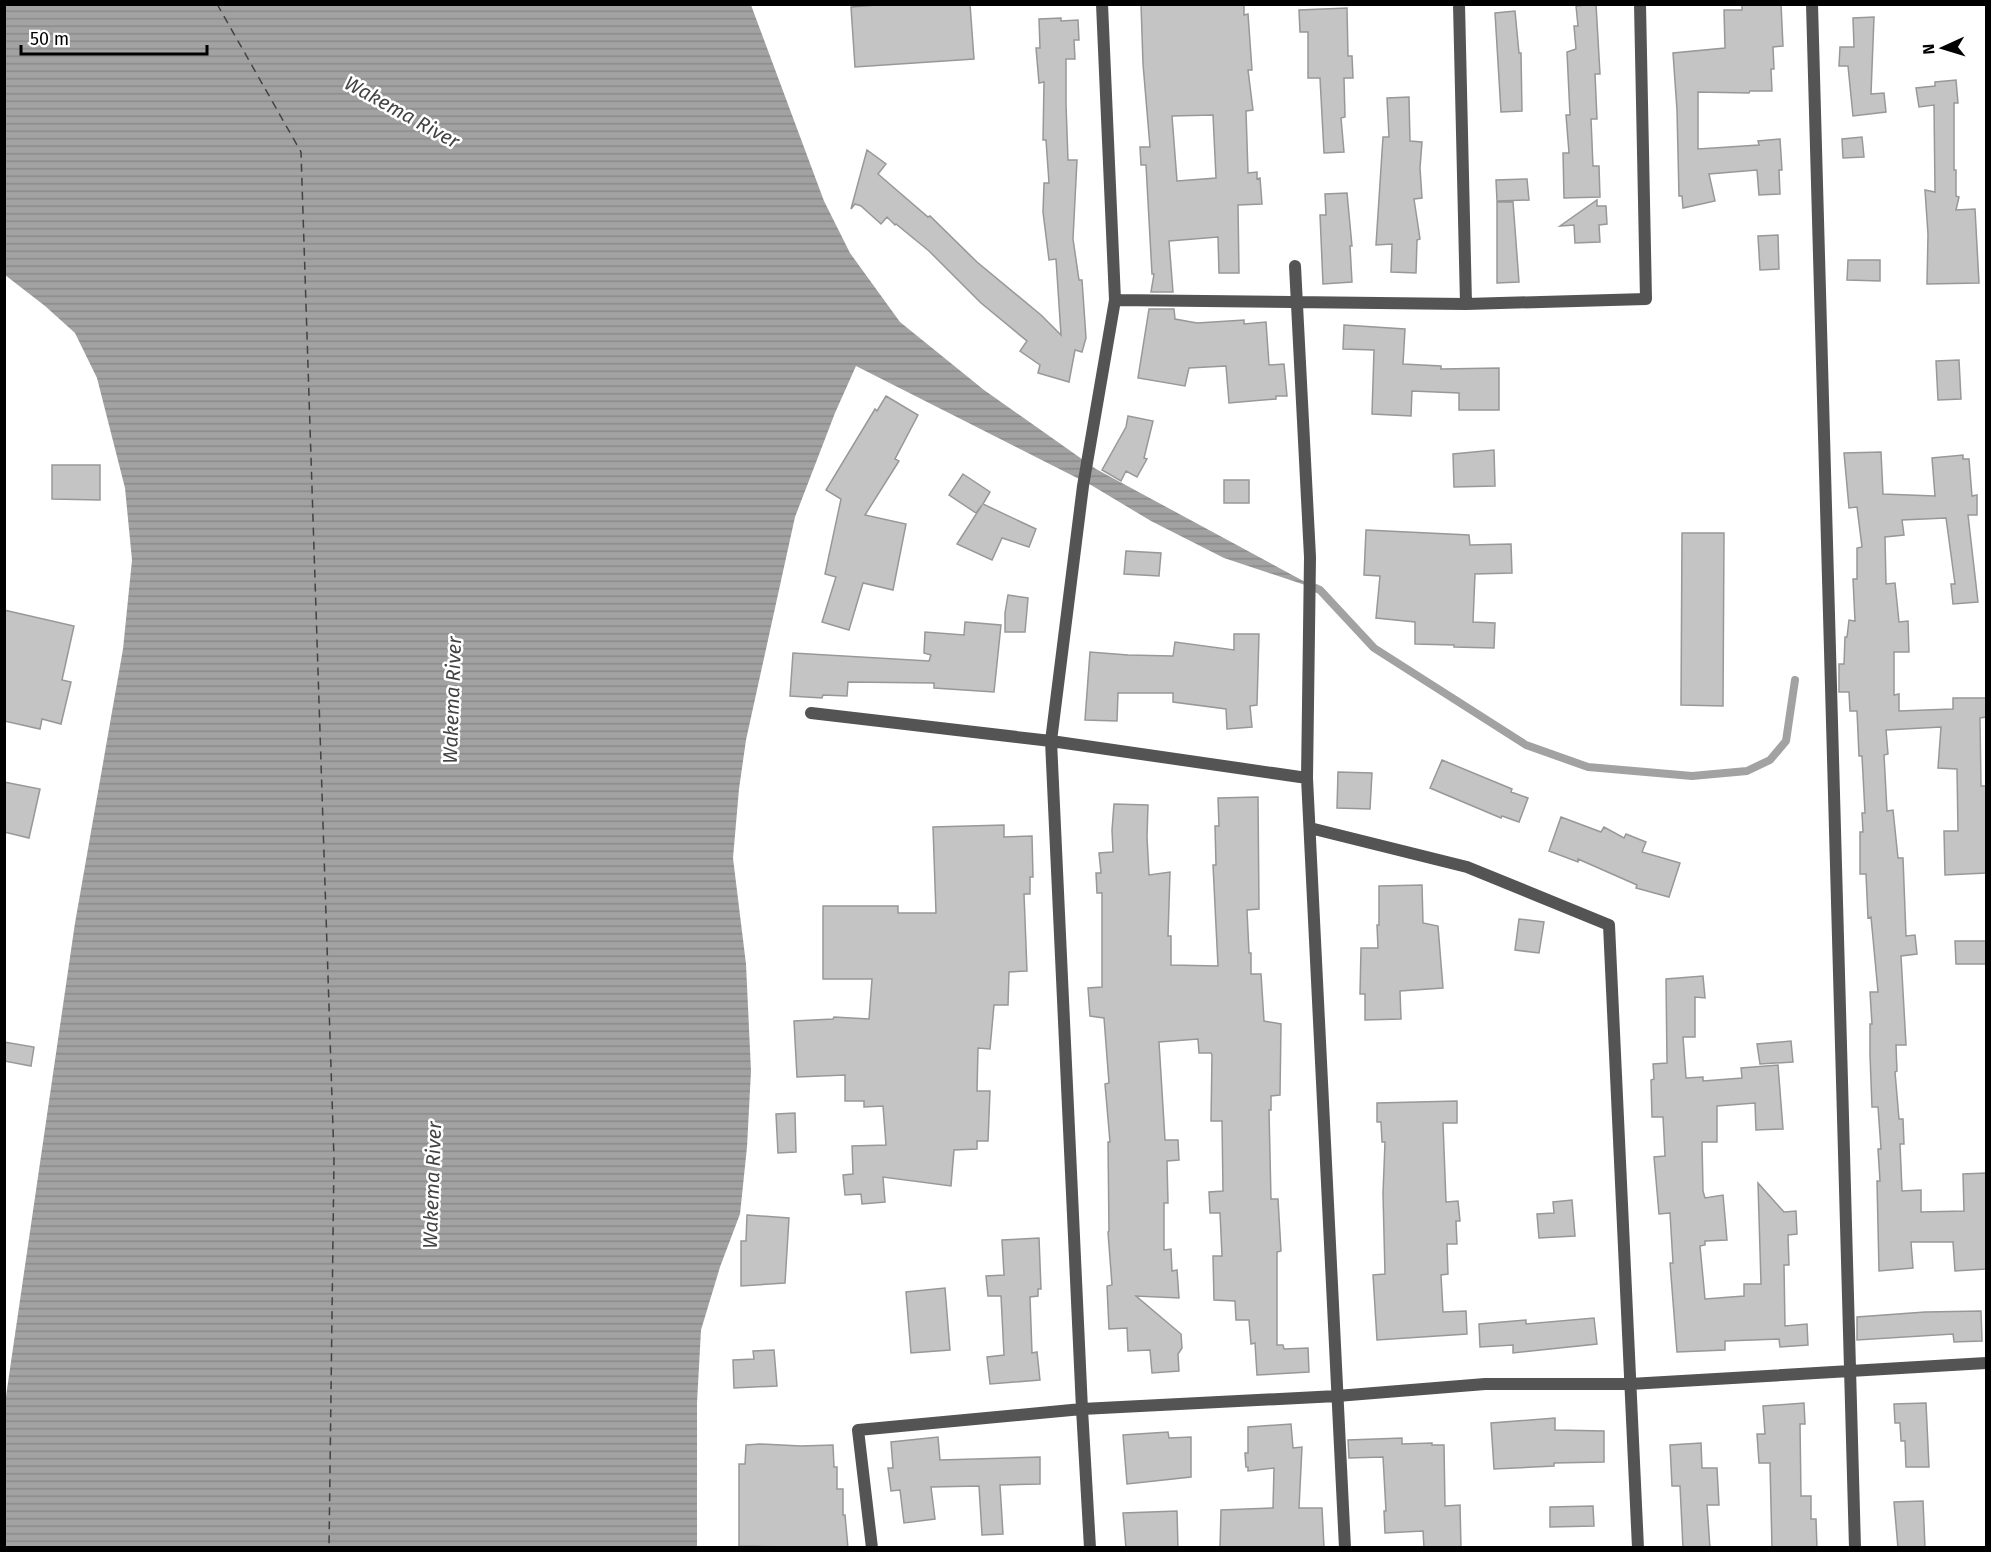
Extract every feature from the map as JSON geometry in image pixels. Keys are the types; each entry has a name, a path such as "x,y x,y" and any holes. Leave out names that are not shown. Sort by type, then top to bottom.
{"street":[{"path":"1090,1548 1051,741 1083,486 1115,300 1102,4"},
{"path":"1459,4 1466,304"},
{"path":"1115,300 1466,304 1646,300 1640,4"},
{"path":"1812,4 1855,1548"},
{"path":"1295,266 1310,557 1307,778 1345,1548"},
{"path":"811,712 1051,741 1307,778"},
{"path":"1310,828 1467,867 1609,925 1638,1548"},
{"path":"872,1548 858,1430 1082,1409 1338,1396 1485,1384 1630,1384 1986,1364"}],"water":[{"name":"Wakema River","path":"5,5 751,5 824,201 850,253 900,322 984,390 1096,469 1320,590 1224,558 1151,521 1091,485 856,366 835,413 795,517 746,740 739,789 733,858 746,964 751,1071 747,1147 740,1214 720,1267 701,1330 697,1403 697,1547 5,1548 5,1403 75,923 123,649 132,560 125,488 97,378 75,333 5,275"}],"building":[{"path":"890,4 970,4 974,59 855,67 851,7"},
{"path":"1141,4 1244,4 1244,15 1248,14 1252,70 1248,70 1253,110 1246,111 1248,173 1257,172 1257,179 1260,178 1262,204 1238,205 1239,273 1219,273 1218,237 1169,241 1173,292 1151,292 1154,274 1152,274 1146,165 1141,165 1140,147 1150,147","holes":["1213,115 1216,178 1177,181 1172,116"]},
{"path":"1596,4 1600,74 1595,74 1597,119 1591,119 1593,166 1599,166 1600,197 1564,198 1563,153 1569,153 1566,115 1570,115 1567,52 1576,49 1574,26 1578,26 1576,6"},
{"path":"1742,4 1781,4 1783,46 1773,47 1772,91 1698,92 1698,149 1759,145 1758,141 1780,139 1782,170 1779,170 1780,194 1759,195 1757,170 1709,174 1715,201 1683,208 1682,196 1679,196 1673,53 1725,48 1724,10 1742,10"},
{"path":"1347,8 1348,56 1352,56 1353,78 1344,78 1345,117 1341,118 1344,152 1324,153 1320,78 1308,78 1308,32 1300,32 1299,10"},
{"path":"1515,11 1519,53 1521,53 1522,111 1501,112 1495,13"},
{"path":"1874,17 1871,94 1884,93 1886,112 1853,116 1848,66 1839,66 1840,47 1854,47 1853,18"},
{"path":"1061,18 1061,21 1078,20 1079,40 1074,40 1075,59 1066,59 1066,104 1068,160 1077,160 1073,239 1079,280 1082,280 1086,338 1082,352 1075,350 1069,382 1038,373 1040,365 1020,351 1027,341 981,303 929,251 896,224 887,217 881,224 861,206 855,204 851,209 867,150 886,164 878,174 928,217 930,216 977,262 1041,315 1061,335 1056,259 1049,260 1043,212 1044,183 1049,183 1046,140 1043,140 1044,82 1039,83 1036,48 1040,48 1039,19"},
{"path":"1956,80 1958,103 1954,103 1954,170 1956,170 1956,196 1959,197 1956,210 1975,209 1979,283 1927,284 1928,234 1925,190 1935,192 1934,105 1919,107 1916,88 1935,86 1935,82"},
{"path":"1409,97 1410,141 1422,142 1420,168 1422,198 1414,199 1420,239 1417,240 1416,273 1391,272 1392,244 1376,245 1383,137 1389,137 1387,98"},
{"path":"1862,137 1864,157 1843,158 1842,139"},
{"path":"1527,179 1529,200 1497,201 1496,180"},
{"path":"1347,193 1352,246 1350,246 1352,282 1323,284 1320,215 1326,215 1325,194"},
{"path":"1597,200 1597,206 1606,206 1607,224 1599,225 1600,242 1575,243 1574,225 1560,226"},
{"path":"1497,202 1513,202 1519,282 1497,283"},
{"path":"1778,235 1779,269 1760,270 1758,236"},
{"path":"1848,260 1880,260 1880,281 1847,280"},
{"path":"1149,309 1174,309 1175,319 1197,323 1244,320 1244,324 1266,322 1269,365 1284,364 1287,396 1229,403 1226,366 1189,368 1185,386 1138,378"},
{"path":"1344,325 1405,329 1403,364 1441,366 1441,369 1499,368 1499,410 1459,410 1459,393 1412,391 1411,416 1372,414 1374,350 1343,349"},
{"path":"1959,360 1961,399 1938,400 1936,361"},
{"path":"886,396 918,415 895,459 899,461 865,515 906,524 893,590 863,583 849,630 822,622 836,577 825,574 841,499 826,490 875,409 877,411"},
{"path":"1128,416 1153,421 1144,458 1147,459 1137,477 1126,471 1121,481 1102,470 1126,427"},
{"path":"1494,450 1495,486 1454,487 1453,454"},
{"path":"1881,452 1883,494 1935,496 1932,458 1963,455 1963,459 1969,459 1972,496 1977,495 1977,515 1968,515 1978,602 1953,604 1951,584 1955,584 1946,518 1902,520 1904,535 1885,537 1886,584 1895,583 1899,622 1908,621 1909,652 1894,652 1894,695 1899,694 1899,711 1953,709 1953,698 1986,698 1986,717 1980,718 1981,786 1986,786 1986,873 1945,875 1944,831 1958,831 1957,769 1938,768 1941,727 1886,730 1888,754 1884,755 1887,811 1893,810 1898,858 1903,858 1906,936 1915,935 1917,954 1901,956 1906,1045 1896,1045 1897,1071 1895,1072 1899,1119 1903,1119 1904,1144 1900,1144 1902,1191 1921,1190 1921,1212 1964,1211 1963,1174 1986,1173 1986,1269 1955,1271 1953,1242 1911,1242 1913,1268 1879,1271 1877,1181 1880,1181 1878,1149 1881,1149 1878,1107 1872,1107 1870,1055 1870,1024 1872,1024 1870,992 1878,992 1871,917 1868,918 1866,874 1860,874 1860,832 1863,832 1862,813 1865,813 1857,711 1850,711 1849,692 1839,692 1839,664 1844,664 1845,637 1847,637 1849,620 1855,621 1853,579 1857,579 1857,548 1862,547 1857,507 1849,508 1844,453"},
{"path":"52,465 100,465 100,500 52,499"},
{"path":"963,474 990,492 983,504 1036,529 1029,547 1002,538 992,560 957,544 982,505 976,513 949,495"},
{"path":"1224,480 1249,480 1249,503 1224,503"},
{"path":"1366,530 1469,535 1470,545 1511,544 1512,573 1475,574 1473,622 1495,623 1494,648 1415,644 1415,622 1376,618 1380,576 1364,575"},
{"path":"1682,533 1724,533 1723,706 1681,705"},
{"path":"1126,551 1161,553 1159,576 1124,574"},
{"path":"1008,595 1028,598 1025,632 1005,632"},
{"path":"4,610 74,626 62,680 71,682 61,724 42,719 40,729 4,721"},
{"path":"965,622 1001,625 994,692 934,688 934,683 848,682 847,696 823,695 822,698 790,696 793,653 929,661 931,655 924,653 925,632 964,635"},
{"path":"1234,634 1259,634 1257,705 1250,706 1252,727 1227,729 1226,709 1173,702 1173,693 1118,693 1117,721 1085,720 1090,652 1173,656 1175,642 1234,650"},
{"path":"1442,760 1528,798 1519,822 1502,816 1501,818 1430,788"},
{"path":"1338,772 1372,773 1370,809 1337,808"},
{"path":"4,782 40,789 29,838 4,832"},
{"path":"1258,797 1259,909 1247,910 1251,974 1261,974 1264,1021 1281,1024 1280,1095 1271,1096 1271,1110 1269,1110 1271,1199 1278,1199 1281,1251 1277,1252 1277,1345 1283,1345 1284,1349 1308,1348 1309,1372 1257,1375 1255,1343 1251,1344 1249,1320 1236,1320 1235,1301 1214,1300 1213,1256 1222,1256 1220,1213 1210,1213 1209,1192 1223,1191 1222,1121 1211,1121 1212,1055 1211,1053 1199,1053 1198,1039 1159,1042 1165,1140 1178,1140 1179,1160 1167,1161 1168,1203 1164,1203 1164,1250 1171,1249 1172,1271 1177,1270 1179,1298 1136,1296 1181,1334 1182,1348 1178,1354 1179,1371 1152,1373 1150,1350 1128,1351 1127,1328 1109,1329 1107,1286 1112,1285 1108,1232 1108,1142 1110,1142 1105,1084 1109,1083 1104,1018 1090,1016 1088,988 1102,987 1102,893 1097,893 1096,873 1101,873 1099,853 1113,852 1114,804 1148,805 1149,875 1170,872 1168,936 1171,936 1171,965 1218,966 1213,865 1216,865 1215,826 1219,826 1218,798"},
{"path":"1561,817 1601,832 1604,827 1624,838 1626,834 1646,842 1642,852 1680,863 1669,897 1636,888 1637,885 1578,859 1578,862 1549,851"},
{"path":"1004,825 1004,837 1032,836 1033,877 1030,877 1030,894 1024,894 1027,971 1009,972 1008,1005 994,1005 990,1049 978,1048 977,1091 990,1091 988,1141 977,1141 977,1149 954,1150 951,1186 883,1177 885,1202 862,1204 861,1194 845,1195 843,1175 853,1174 852,1146 886,1145 883,1106 864,1107 864,1101 845,1101 845,1075 797,1077 794,1021 833,1019 834,1017 869,1019 872,979 823,979 823,906 898,906 898,913 936,913 933,827"},
{"path":"1422,885 1423,923 1438,926 1443,988 1400,991 1401,1019 1365,1020 1365,994 1360,994 1361,948 1378,948 1379,886"},
{"path":"1519,919 1544,922 1539,953 1515,950"},
{"path":"1955,941 1986,941 1986,964 1956,964"},
{"path":"1703,976 1705,998 1695,997 1695,1037 1683,1037 1686,1078 1703,1077 1703,1081 1742,1078 1741,1068 1778,1065 1783,1129 1756,1130 1755,1103 1717,1106 1717,1142 1702,1142 1703,1191 1705,1198 1723,1195 1727,1240 1705,1241 1705,1245 1700,1246 1705,1299 1744,1296 1744,1284 1761,1284 1758,1183 1784,1212 1796,1211 1797,1234 1788,1235 1789,1265 1784,1265 1785,1326 1807,1324 1808,1345 1780,1347 1779,1339 1725,1341 1725,1350 1677,1352 1670,1263 1673,1263 1670,1213 1659,1214 1654,1157 1665,1156 1663,1117 1652,1117 1651,1080 1654,1079 1653,1064 1667,1063 1666,979"},
{"path":"1791,1041 1793,1062 1760,1064 1757,1044"},
{"path":"4,1042 34,1047 31,1066 4,1061"},
{"path":"1457,1101 1457,1123 1443,1123 1446,1202 1458,1201 1460,1221 1456,1221 1457,1244 1447,1244 1448,1274 1441,1275 1443,1312 1466,1311 1467,1334 1377,1340 1373,1275 1385,1274 1383,1194 1385,1142 1382,1142 1381,1122 1377,1122 1377,1103"},
{"path":"795,1113 796,1152 778,1153 776,1114"},
{"path":"1572,1200 1575,1236 1539,1238 1537,1214 1554,1213 1553,1202"},
{"path":"747,1215 789,1218 785,1283 741,1286 741,1241 746,1241"},
{"path":"1039,1238 1041,1289 1038,1289 1038,1296 1030,1297 1032,1353 1037,1352 1040,1380 990,1384 987,1357 1004,1355 1001,1296 988,1296 986,1276 1004,1275 1002,1240"},
{"path":"945,1288 950,1350 911,1353 906,1292"},
{"path":"1981,1311 1982,1341 1954,1342 1953,1334 1857,1340 1857,1317"},
{"path":"1594,1318 1597,1344 1513,1353 1513,1345 1480,1347 1479,1324 1526,1320 1526,1324"},
{"path":"774,1350 777,1386 734,1388 733,1360 754,1359 753,1351"},
{"path":"1804,1403 1805,1424 1800,1424 1801,1496 1811,1496 1811,1519 1816,1519 1817,1548 1772,1548 1770,1463 1759,1463 1757,1434 1765,1434 1763,1406"},
{"path":"1926,1403 1929,1467 1906,1467 1905,1441 1901,1441 1900,1423 1895,1423 1894,1404"},
{"path":"1555,1418 1555,1430 1604,1431 1604,1462 1554,1463 1554,1466 1494,1469 1491,1423"},
{"path":"1291,1424 1293,1448 1302,1447 1299,1508 1322,1508 1324,1548 1220,1548 1221,1510 1273,1508 1274,1468 1248,1471 1246,1467 1248,1427"},
{"path":"1168,1432 1169,1438 1191,1437 1191,1477 1127,1484 1123,1435"},
{"path":"938,1437 940,1460 1040,1457 1040,1484 1000,1485 1003,1534 982,1535 979,1486 931,1487 935,1519 904,1523 900,1490 891,1491 888,1468 893,1468 891,1442"},
{"path":"1402,1438 1402,1444 1444,1445 1445,1506 1460,1505 1461,1548 1424,1548 1423,1531 1385,1533 1383,1457 1349,1458 1348,1440"},
{"path":"1701,1443 1702,1468 1717,1468 1719,1505 1707,1505 1710,1548 1683,1548 1680,1486 1672,1486 1670,1445"},
{"path":"746,1445 833,1445 834,1467 837,1467 837,1489 843,1489 843,1515 845,1515 848,1548 739,1546 739,1464 745,1464"},
{"path":"1923,1501 1925,1548 1898,1548 1894,1502"},
{"path":"1593,1506 1594,1526 1550,1527 1550,1507"},
{"path":"1177,1511 1178,1548 1126,1548 1123,1513"}],"waterway":[{"path":"1313,587 1320,590 1374,648 1526,745 1588,767 1692,776 1747,771 1770,760 1786,741 1795,680"}],"ferry route":[{"path":"217,4 301,152 334,1159 329,1548"}]}
